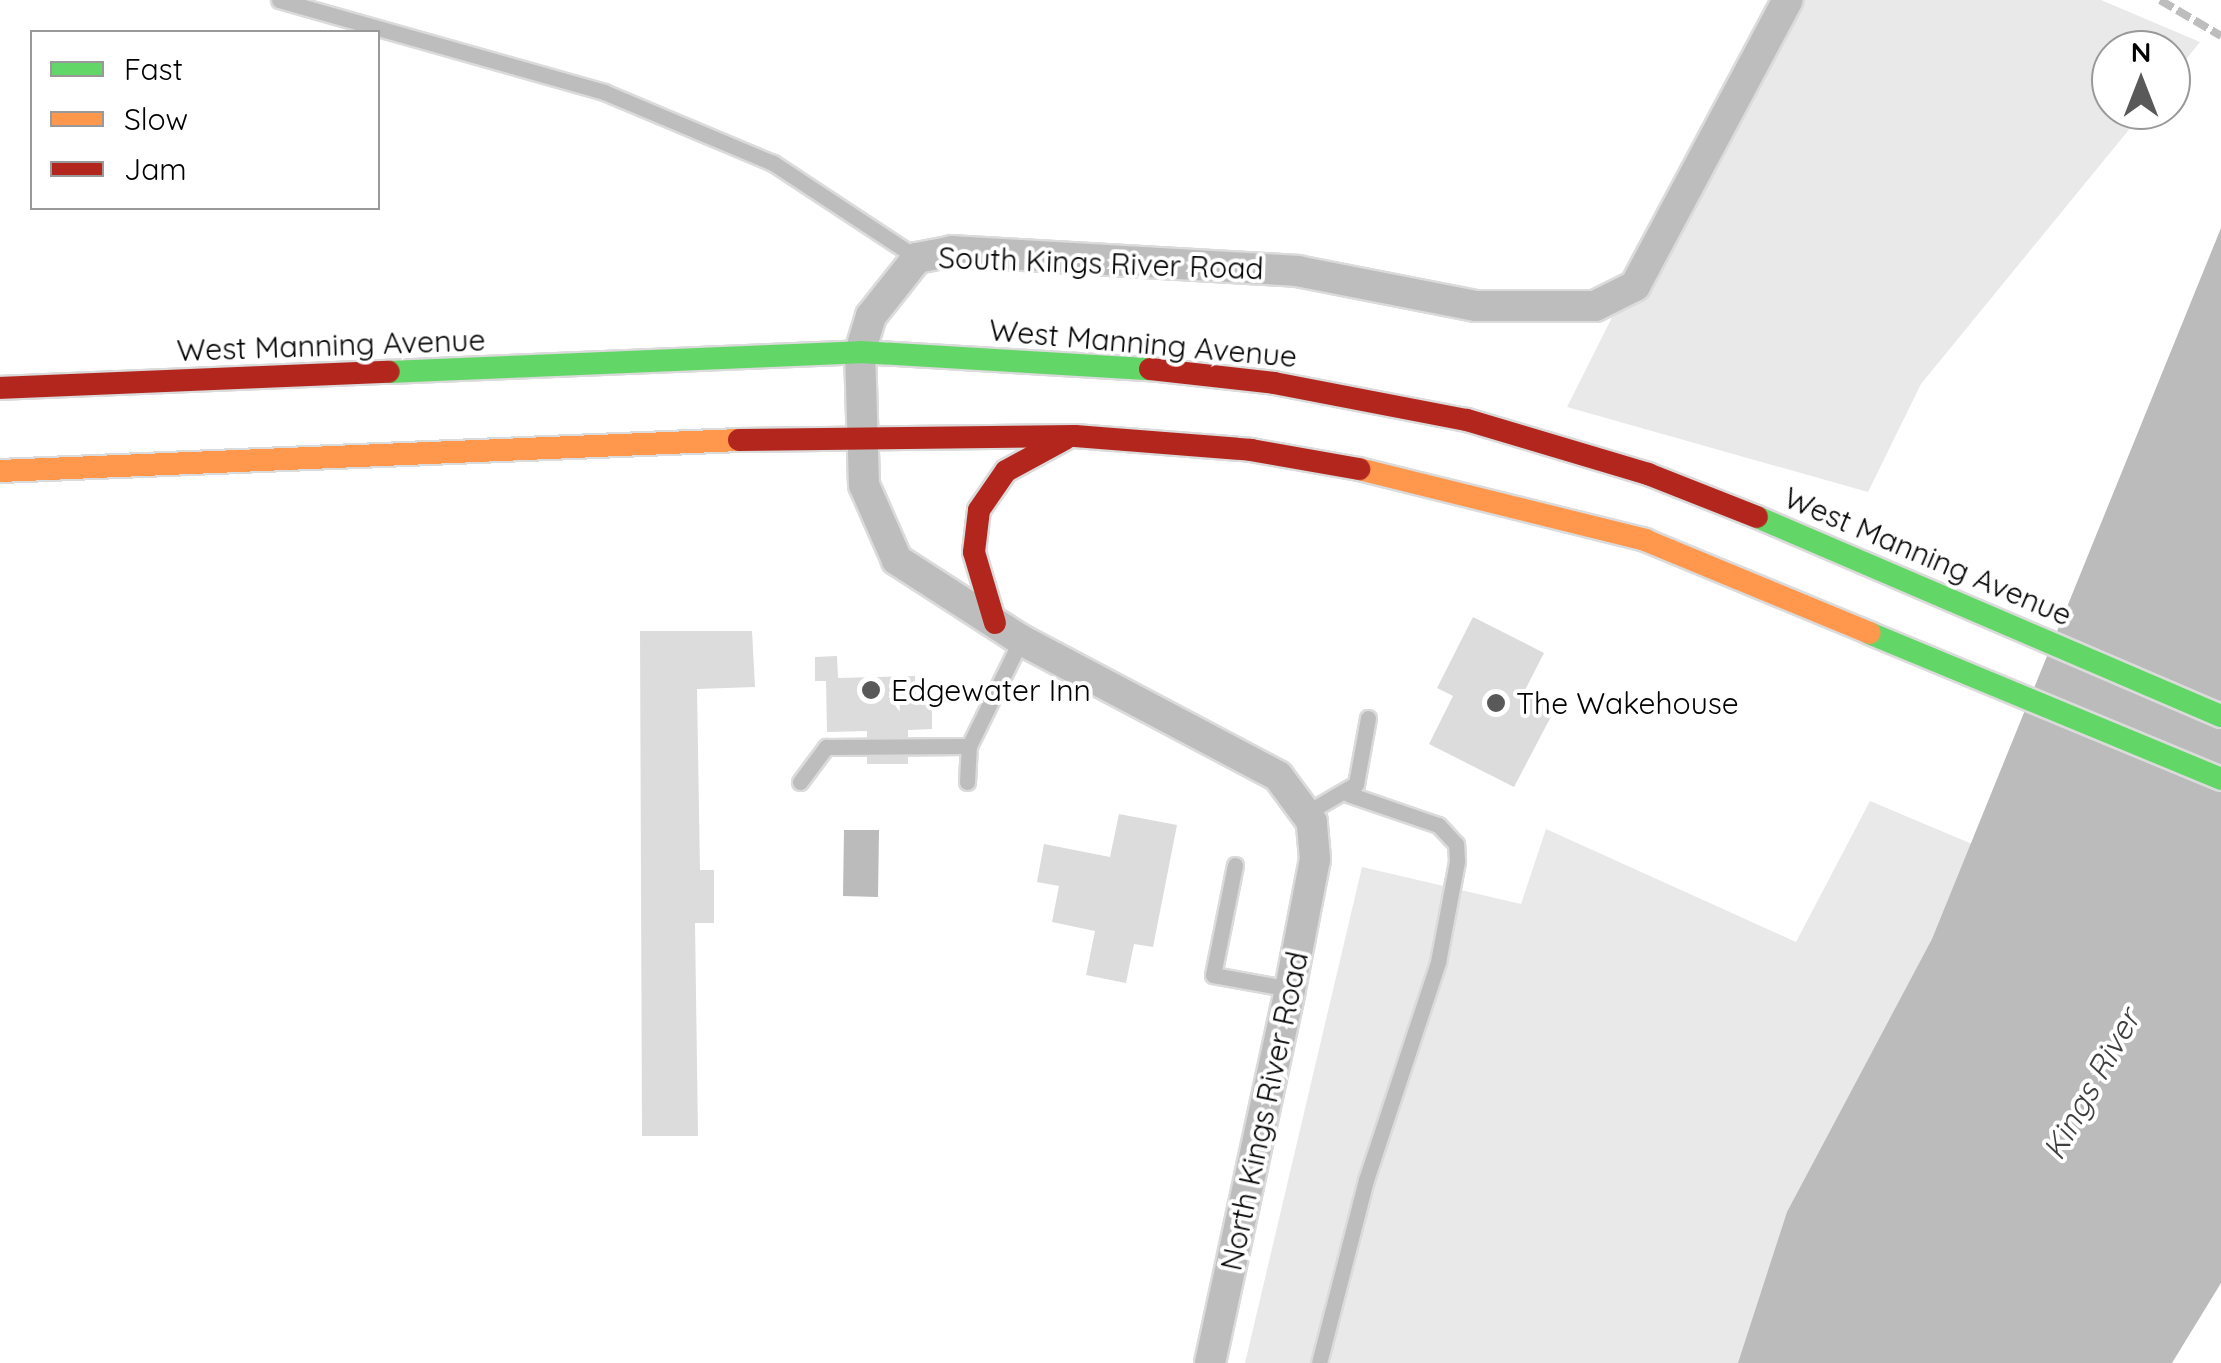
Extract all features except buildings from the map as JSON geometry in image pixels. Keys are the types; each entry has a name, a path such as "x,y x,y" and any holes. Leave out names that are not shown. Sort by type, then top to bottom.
{"main road":[{"name":"West Manning Avenue","path":"0,388 860,352 1174,369 1375,399 1562,445 1883,566 2221,716"},
{"path":"0,472 862,435 1076,436 1308,459 1548,510 1734,572 2221,780"},
{"path":"995,624 974,552 979,510 1014,464 1076,436"}],"street":[{"name":"South Kings River Road","path":"1308,812 1278,776 1021,640 897,560 868,500 860,352 872,316 916,258 952,252 1298,271 1476,306 1595,306 1634,286 1788,0"},
{"name":"North Kings River Road","path":"1210,1363 1315,859 1308,812"}],"lane":[{"path":"278,0 604,92 772,163 916,258"},
{"path":"967,782 969,746 1021,640"},
{"path":"1308,812 1348,794 1362,774 1368,718"},
{"path":"800,782 826,747 969,746"},
{"path":"1319,1363 1366,1180 1438,962 1457,861 1456,844 1438,826 1348,794"},
{"path":"1235,865 1214,975 1290,988"}],"shaded area":[{"path":"1771,0 2101,0 2172,30 2091,30 2091,130 2129,130 1921,384 1868,492 1567,407"},
{"path":"2191,38 2200,42 2191,53"},
{"path":"1870,801 2003,857 1769,1363 1245,1363 1362,867 1521,904 1546,829 1796,942"}],"water":[{"name":"Kings River","path":"2221,228 2221,1283 2172,1363 1738,1363 1787,1212 1932,939"},
{"path":"844,830 879,830 878,897 843,896"}],"railway":[{"path":"2160,0 2221,36"}],"traffic: fast":[{"path":"389,372 860,352 1150,369"},
{"path":"1757,517 2221,716"},
{"path":"1869,633 2221,779"}],"traffic: slow":[{"path":"0,471 739,440"},
{"path":"1359,469 1645,540 1869,633"}],"traffic: jam":[{"path":"1150,369 1274,383 1467,420 1648,474 1757,517"},
{"path":"0,388 389,372"},
{"path":"739,440 1075,436 1251,450 1359,469"},
{"path":"995,623 974,552 979,510 1006,471 1065,439"}],"place":[{"name":"Edgewater Inn","path":"871,690"},
{"name":"The Wakehouse","path":"1496,703"}]}
